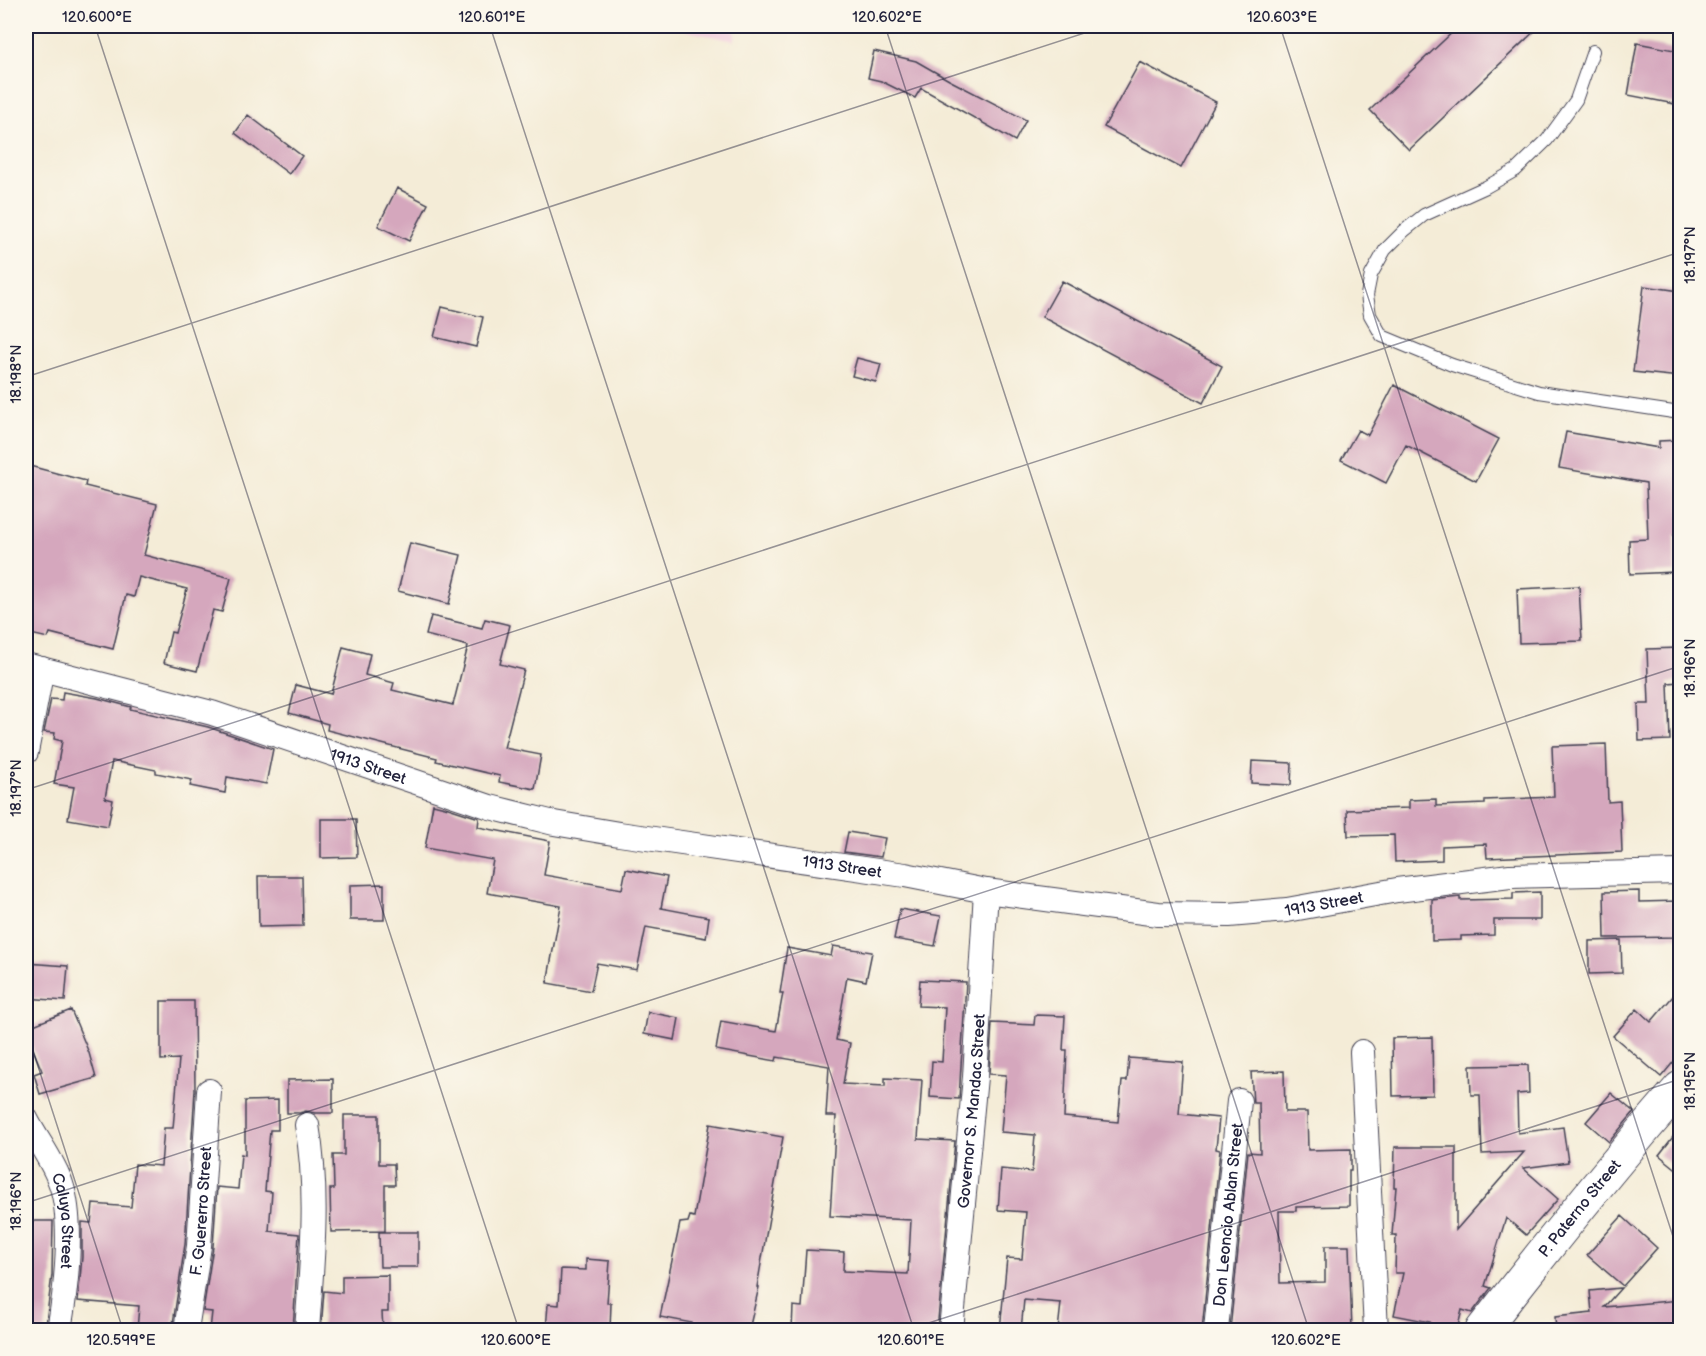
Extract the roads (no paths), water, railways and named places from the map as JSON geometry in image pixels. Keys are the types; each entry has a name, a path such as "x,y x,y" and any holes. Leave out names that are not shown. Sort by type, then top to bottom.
{"main road":[{"name":"P. Paterno Street","path":"1482,1330 1680,1088"}],"street":[{"path":"26,752 34,667"},
{"name":"1913 Street","path":"34,667 212,713 490,807 554,822 619,834 905,875 986,891 1158,914 1229,915 1287,909 1397,890 1510,876 1680,872"},
{"name":"Governor S. Mandac Street","path":"951,1330 975,1077 986,891"},
{"path":"1362,1052 1376,1330"},
{"name":"F. Guererro Street","path":"186,1330 200,1246 209,1091"},
{"name":"Don Leoncio Ablan Street","path":"1216,1330 1239,1101"},
{"name":"Caluya Street","path":"26,1119 50,1157 62,1185 65,1200 67,1267 60,1330"},
{"path":"307,1125 312,1149 314,1179 313,1253 307,1330"}],"lane":[{"path":"1593,51 1576,100 1547,140 1516,170 1486,187 1424,215 1386,250 1371,275 1367,295 1370,315 1382,336 1452,365 1539,392 1680,413"}]}
